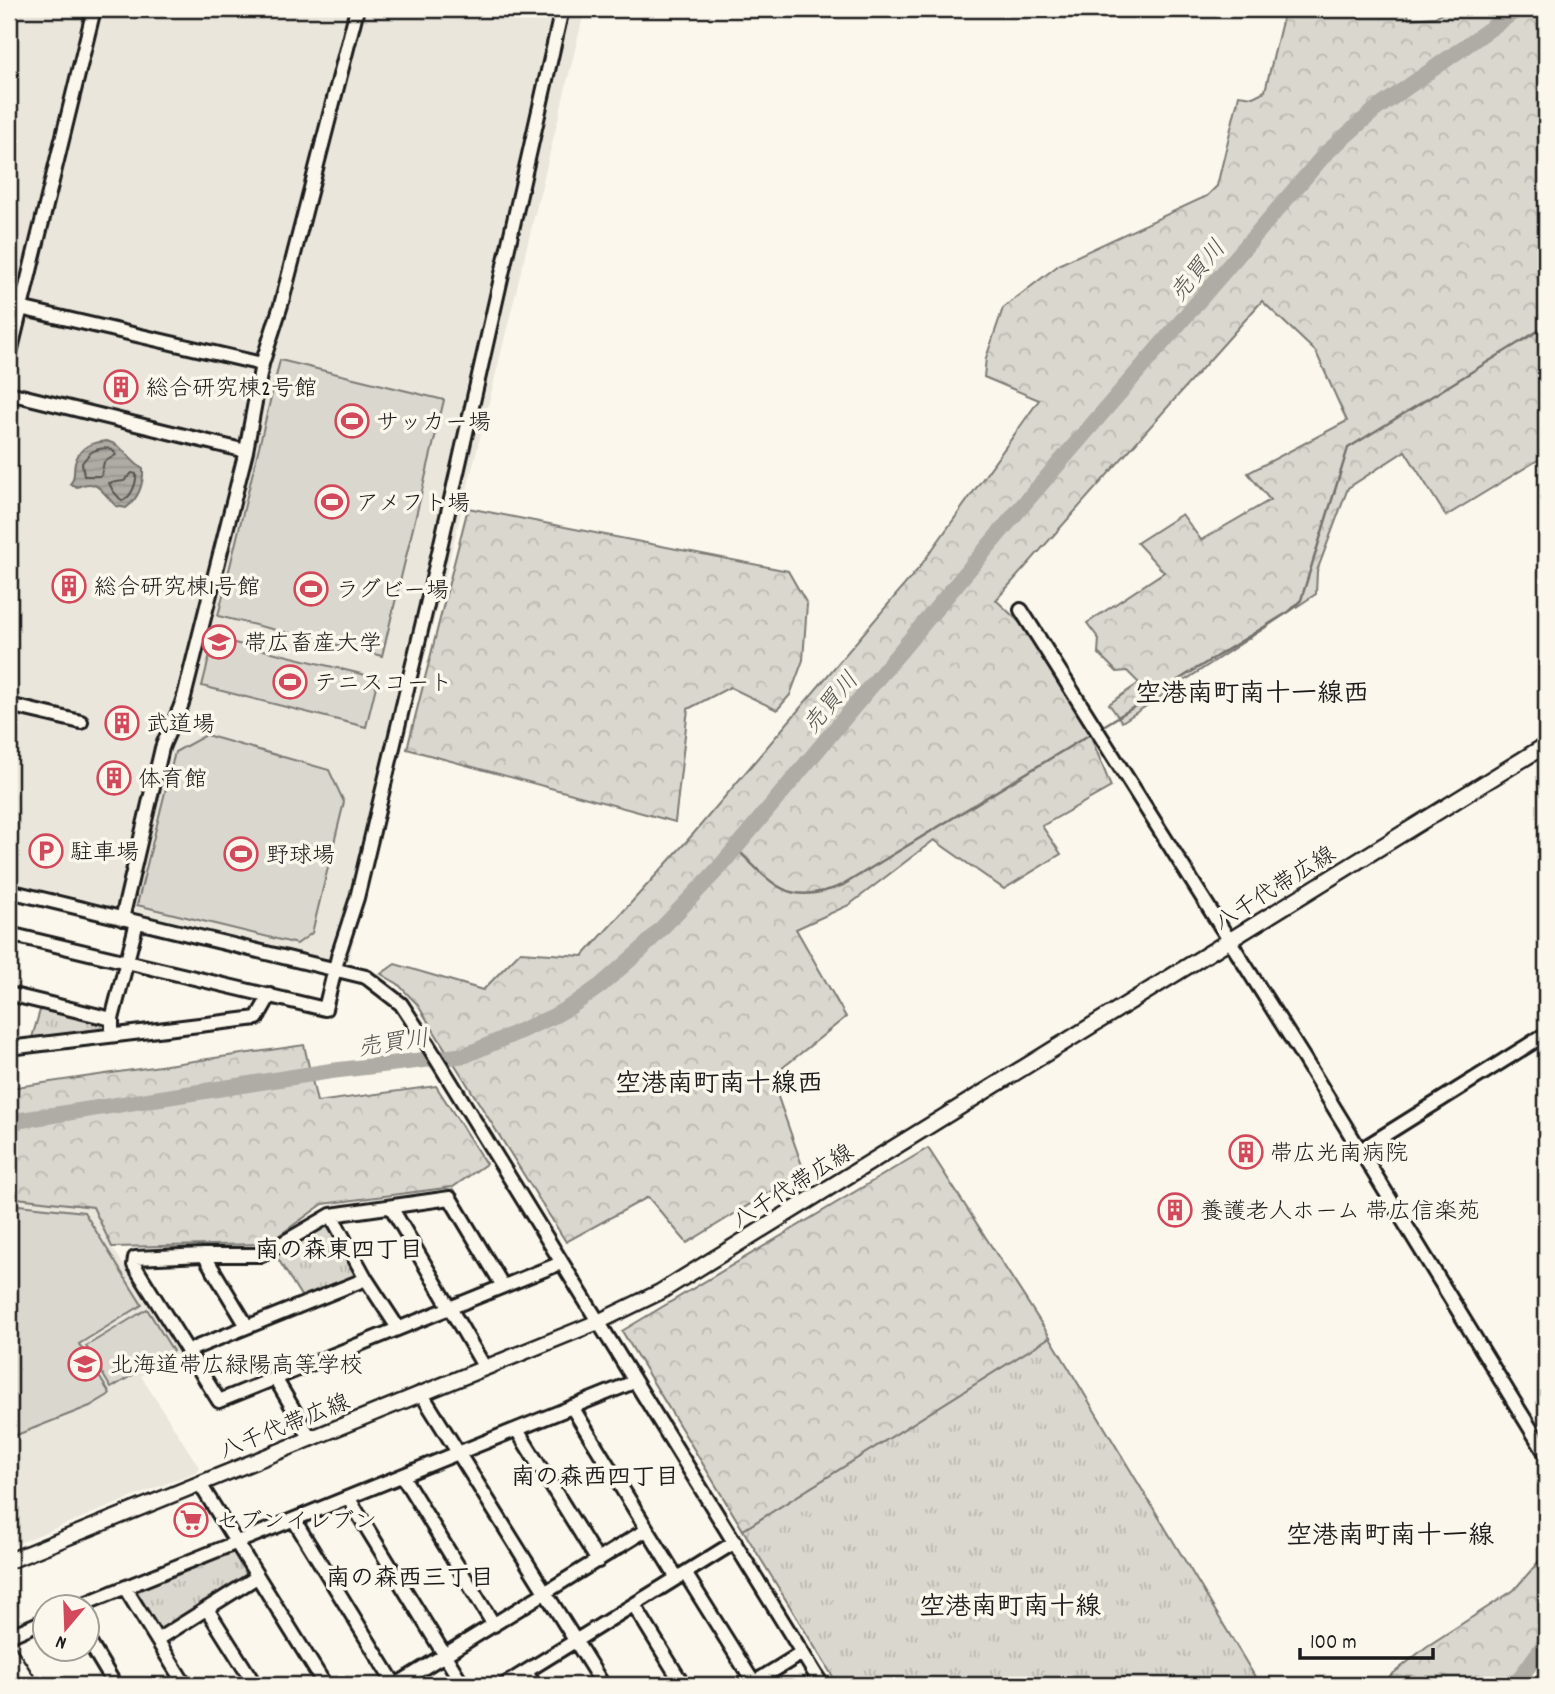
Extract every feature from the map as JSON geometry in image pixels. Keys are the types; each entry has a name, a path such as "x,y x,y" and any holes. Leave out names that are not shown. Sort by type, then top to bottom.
{"main road":[{"name":"八千代帯広線","path":"9,1561 598,1322 682,1279 1546,745"},
{"path":"9,1652 30,1685"}],"street":[{"path":"9,357 94,9"},
{"path":"122,919 162,748 178,719 246,450 262,363 281,305 357,9"},
{"path":"9,934 325,1009 357,898 427,605 562,9"},
{"path":"20,308 262,363"},
{"path":"9,393 246,450"},
{"path":"1021,610 1303,1057 1546,1454"},
{"path":"9,705 81,722"},
{"path":"9,891 366,977 401,1004 822,1685"},
{"path":"112,1035 112,1020 137,922"},
{"path":"9,994 112,1020"},
{"path":"9,1048 257,1018 270,995"},
{"path":"1359,1151 1546,1034"},
{"path":"503,1286 450,1198 331,1215 262,1255 135,1258 134,1265 219,1401 450,1306 503,1286 561,1262"},
{"path":"391,1207 485,1368"},
{"path":"331,1215 366,1279 398,1328"},
{"path":"204,1255 247,1326"},
{"path":"187,1351 366,1279"},
{"path":"275,1378 310,1439"},
{"path":"102,1597 635,1382"},
{"path":"421,1394 603,1685"},
{"path":"572,1407 646,1530 681,1576 753,1685 802,1653"},
{"path":"517,1430 598,1560"},
{"path":"403,1477 494,1625"},
{"path":"200,1484 325,1685"},
{"path":"349,1499 463,1685"},
{"path":"294,1520 396,1685 646,1530"},
{"path":"504,1685 735,1542"},
{"path":"157,1640 257,1577"},
{"path":"125,1588 185,1685"},
{"path":"634,1605 683,1685"},
{"path":"207,1609 255,1685"},
{"path":"9,1636 32,1626"},
{"path":"101,1662 115,1685"},
{"path":"526,1672 534,1685"}],"shaded area":[{"name":"帯広畜産大学","path":"9,9 585,9 348,963 9,881"},
{"name":"北海道帯広緑陽高等学校","path":"9,1197 93,1207 112,1247 182,1353 141,1376 199,1467 198,1471 9,1547"}],"green space":[{"path":"1285,9 1407,9 1409,19 1435,17 1449,9 1546,9 1546,455 1446,516 1405,451 1348,488 1317,571 1316,594 1122,722 1109,704 1139,683 1127,671 1117,672 1098,653 1099,639 1087,623 1164,572 1137,543 1182,514 1201,540 1270,500 1248,473 1347,421 1316,352 1262,301 996,600 1033,635 1085,722 1111,787 1042,826 1061,854 1004,889 934,840 849,905 796,929 846,1017 771,1077 804,1171 687,1243 648,1197 566,1242 417,1004 398,984 381,974 395,964 483,990 520,952 583,956 694,833 919,568 1039,400 984,377 986,358 1003,308 1060,264 1207,196 1217,186 1239,95 1253,97 1265,91"},
{"path":"280,360 444,400 382,656 218,616"},
{"path":"468,508 788,571 807,604 803,660 790,695 777,710 730,687 688,709 675,822 407,749"},
{"name":"テニスコート","path":"214,638 378,678 366,727 202,686"},
{"name":"野球場","path":"206,735 329,770 344,802 312,933 297,944 137,905 175,752"},
{"path":"41,1007 105,1022 106,1029 103,1033 31,1041"},
{"path":"304,1045 317,1102 436,1086 486,1164 453,1187 323,1204 267,1244 112,1247 93,1207 9,1197 9,1088"},
{"path":"928,1148 1050,1337 743,1530 622,1331"},
{"path":"9,1204 84,1212 142,1305 79,1344 110,1394 90,1406 9,1438"},
{"path":"322,1226 328,1227 357,1271 354,1278 303,1299 275,1254"},
{"path":"147,1309 173,1351 111,1388 86,1346"},
{"path":"1050,1337 1260,1685 838,1685 743,1530"},
{"path":"230,1551 235,1552 248,1576 162,1630 156,1629 135,1596 137,1588"},
{"path":"1546,1553 1546,1631 1508,1685 1379,1685 1426,1647 1514,1590"}],"water":[{"path":"107,441 118,446 143,469 139,491 126,508 116,506 95,485 84,484 77,487 70,484 77,457 83,449"}],"waterway":[{"name":"売買川","path":"9,1122 331,1071 466,1055 554,1016 600,986 641,950 718,869 1017,512 1326,153 1375,110 1518,9"},
{"path":"1100,728 1290,611 1301,600 1348,448 1546,326"},
{"path":"736,848 761,873 783,889 808,894 843,885 1092,733"},
{"path":"1515,1685 1546,1642"}],"place":[{"name":"総合研究棟2号館","path":"121,387"},
{"name":"サッカー場","path":"352,421"},
{"name":"アメフト場","path":"332,502"},
{"name":"総合研究棟1号館","path":"69,586"},
{"name":"ラグビー場","path":"311,589"},
{"name":"帯広畜産大学","path":"219,642"},
{"name":"テニスコート","path":"290,682"},
{"name":"武道場","path":"122,723"},
{"name":"体育館","path":"114,778"},
{"name":"駐車場","path":"46,851"},
{"name":"野球場","path":"241,854"},
{"name":"帯広光南病院","path":"1246,1152"},
{"name":"養護老人ホーム 帯広信楽苑","path":"1175,1210"},
{"name":"北海道帯広緑陽高等学校","path":"85,1364"},
{"name":"セブンイレブン","path":"191,1520"}],"district":[{"name":"空港南町南十一線西","path":"1252,692"},
{"name":"空港南町南十線西","path":"719,1082"},
{"name":"南の森東四丁目","path":"339,1249"},
{"name":"南の森西四丁目","path":"595,1476"},
{"name":"空港南町南十一線","path":"1390,1534"},
{"name":"南の森西三丁目","path":"410,1577"},
{"name":"空港南町南十線","path":"1010,1605"}]}
